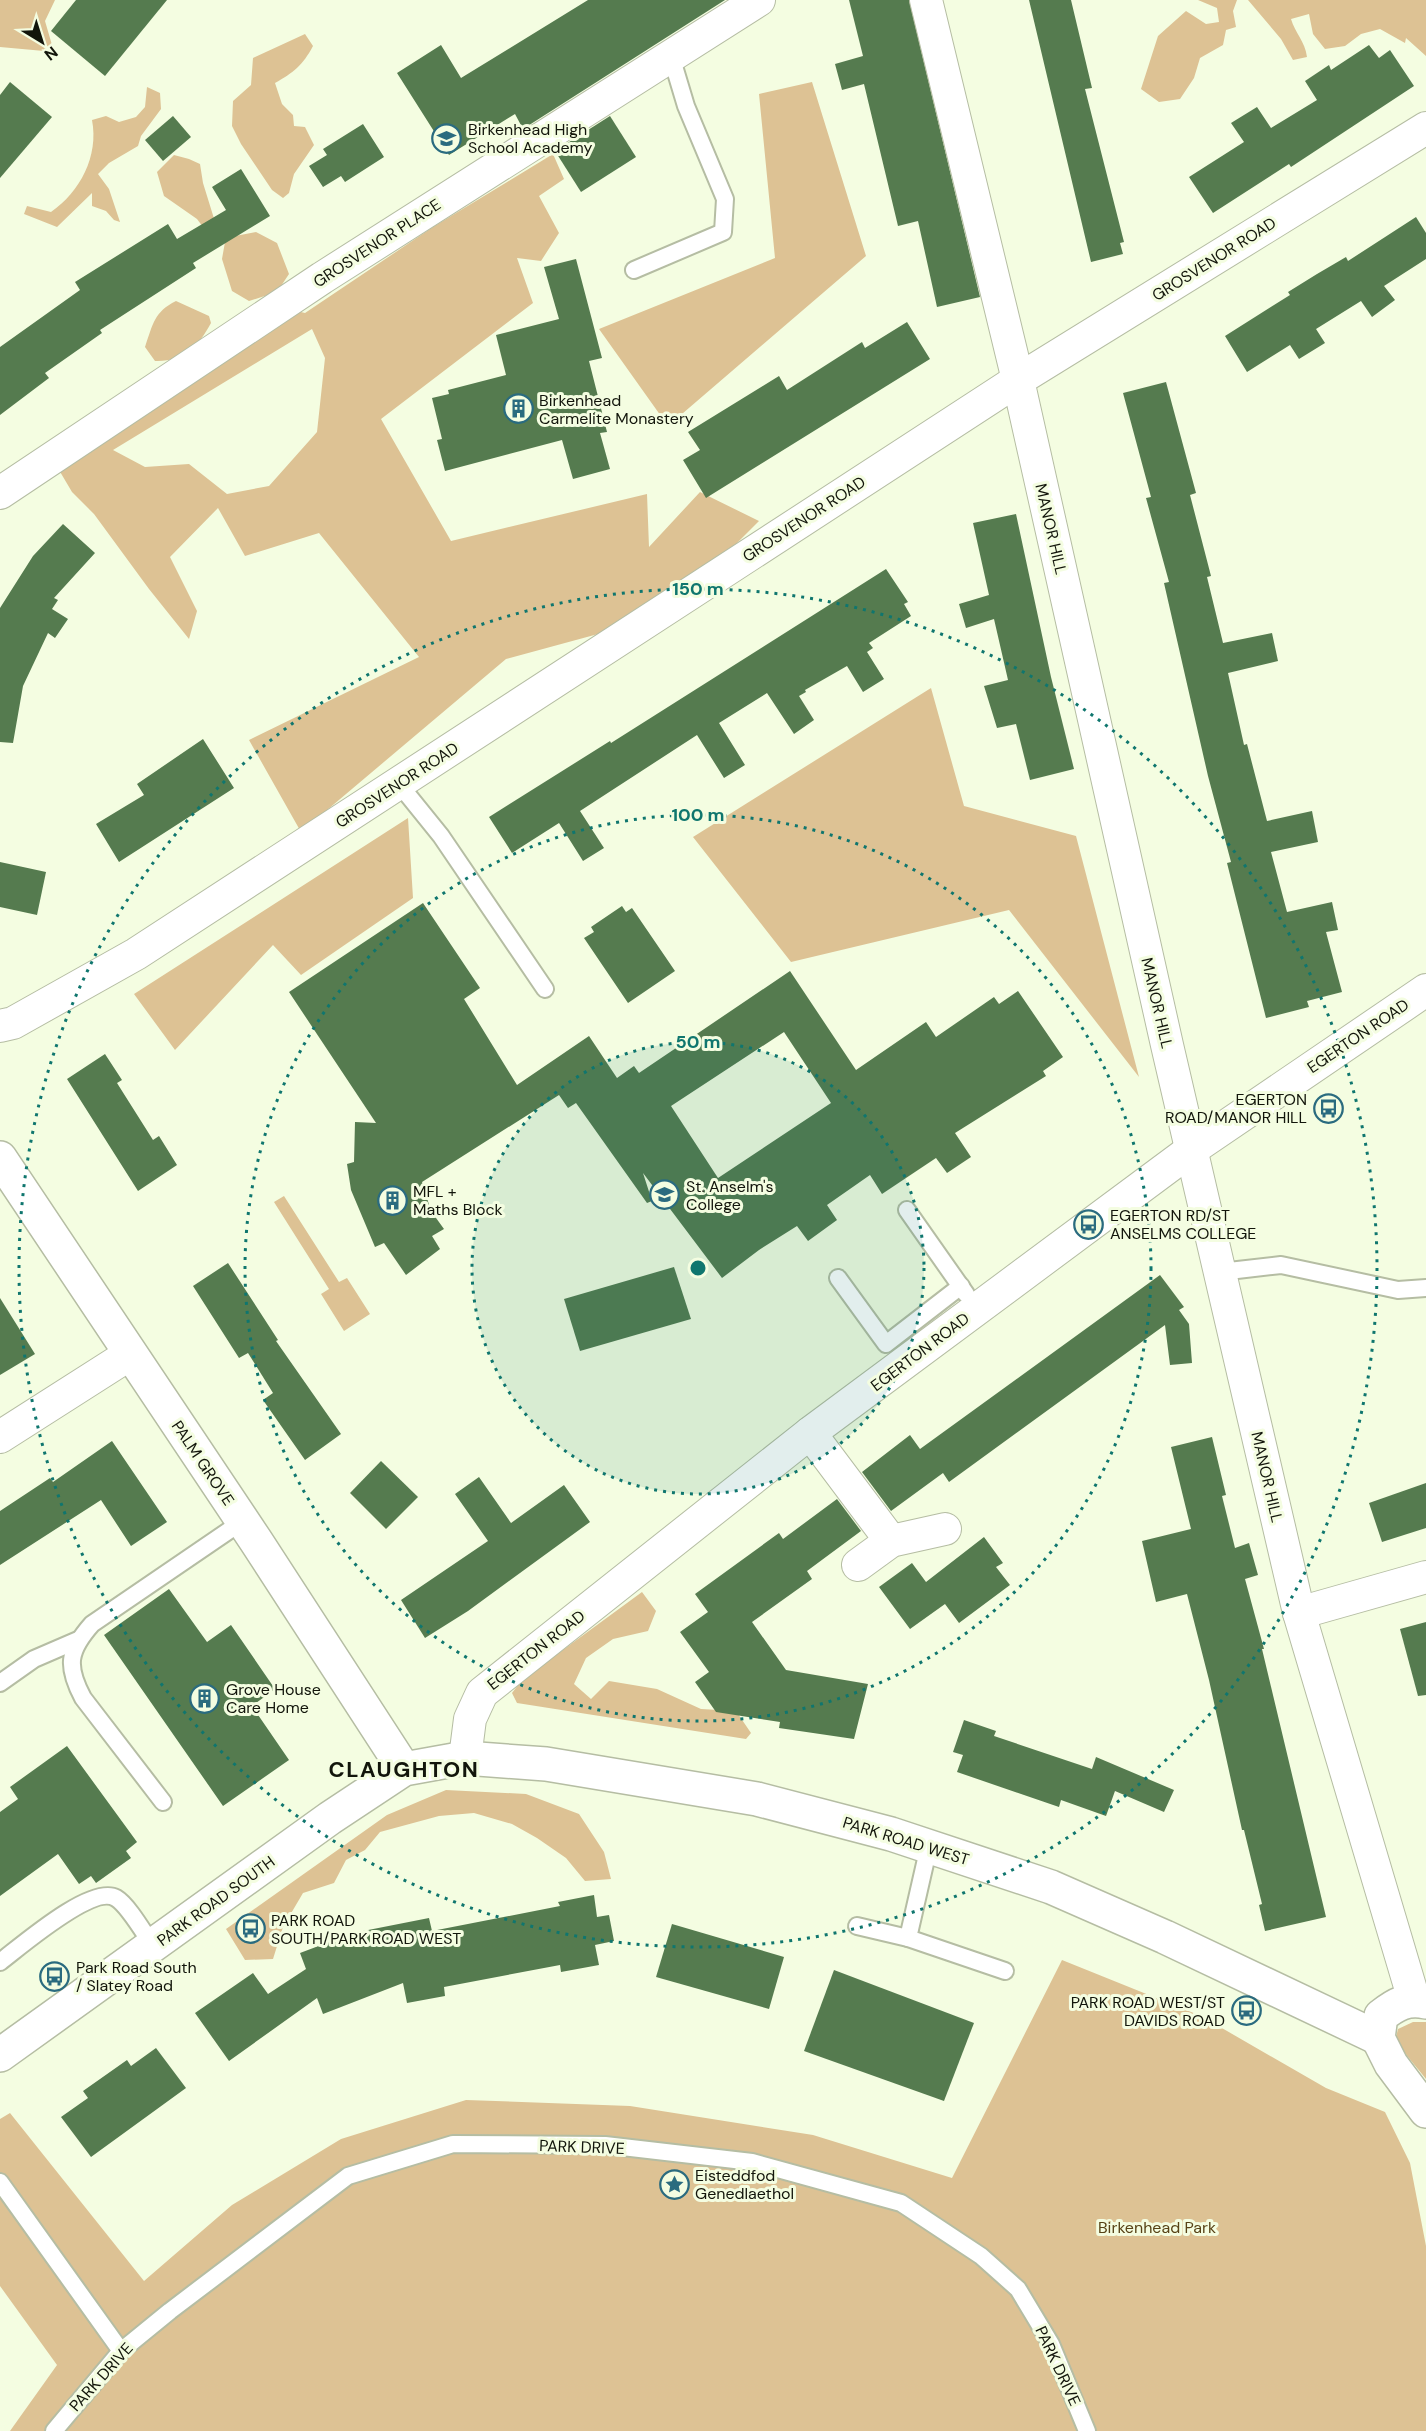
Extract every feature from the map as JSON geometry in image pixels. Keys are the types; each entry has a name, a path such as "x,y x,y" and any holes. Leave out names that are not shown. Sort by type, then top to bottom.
{"street":[{"name":"GROSVENOR PLACE","path":"0,493 322,278 759,0"},
{"name":"MANOR HILL","path":"926,0 1018,380 1191,1150 1299,1613 1420,2001"},
{"name":"GROSVENOR ROAD","path":"0,1026 14,1023 136,954 1018,380 1426,128"},
{"name":"EGERTON ROAD","path":"465,1758 470,1719 482,1693 810,1433 969,1298 1426,990"},
{"name":"PALM GROVE","path":"0,1158 243,1521 404,1769"},
{"path":"0,1437 130,1354"},
{"path":"810,1433 891,1541"},
{"path":"858,1565 891,1541 945,1529"},
{"path":"1299,1613 1426,1577"},
{"name":"PARK ROAD WEST","path":"404,1769 465,1758 546,1764 758,1799 891,1834 1051,1887 1166,1937 1378,2038"},
{"name":"PARK ROAD SOUTH","path":"0,2055 330,1818 404,1769"},
{"path":"1420,2001 1396,2003 1381,2016 1378,2038 1391,2064 1426,2111"}],"lane":[{"path":"634,270 723,231 725,200 686,106 670,56"},
{"path":"399,784 441,836 545,989"},
{"path":"838,1278 886,1344 969,1298 907,1210"},
{"path":"1220,1272 1281,1265 1398,1290 1426,1288"},
{"path":"163,1802 83,1698 73,1679 71,1658 78,1640 92,1624 243,1521"},
{"path":"0,1683 34,1659 78,1640"},
{"path":"909,1938 929,1846"},
{"path":"0,1962 70,1911 96,1897 106,1895 115,1897 122,1903 153,1946"},
{"path":"857,1926 909,1938 1005,1971"},
{"name":"PARK DRIVE","path":"54,2431 121,2351 348,2176 453,2144 605,2145 752,2162 901,2203 981,2256 1017,2289 1051,2344 1087,2431"},
{"path":"0,2182 121,2351"}],"green space":[{"path":"0,0 55,0 45,21 52,45 44,51 0,47"},
{"path":"1198,0 1237,0 1233,11 1236,27 1226,30 1223,45 1200,58 1194,78 1180,99 1159,102 1141,89 1158,36 1186,11 1206,24 1219,22 1217,8"},
{"path":"1248,0 1426,0 1426,56 1406,38 1405,43 1380,29 1361,34 1345,46 1325,49 1313,34 1309,14 1291,19 1307,57 1293,60 1281,39"},
{"path":"305,34 313,46 309,53 297,68 275,83 282,104 293,115 294,126 305,127 314,145 294,174 289,193 283,198 272,190 241,144 232,126 233,101 251,85 253,58"},
{"path":"812,82 866,256 668,426 599,329 775,258 759,94"},
{"path":"147,87 160,93 161,109 141,136 138,146 109,163 98,174 109,189 120,222 114,220 106,211 92,206 92,193 57,227 24,214 27,206 51,212 71,194 79,184 90,160 93,147 92,120 106,116 119,122 136,117 145,107"},
{"path":"553,154 564,179 539,196 559,233 541,261 517,258 533,303 381,419 451,541 647,494 649,547 700,492 759,521 736,544 598,634 506,659 301,832 249,740 419,657 319,533 245,556 218,508 170,557 197,611 189,639 94,514 72,492 59,470 288,309 305,313 433,227","holes":["312,329 325,358 317,432 269,486 227,494 189,464 145,467 113,450"]},
{"path":"174,155 200,164 203,183 216,225 230,237 256,232 277,243 289,274 277,292 249,301 232,291 222,259 225,242 209,235 197,219 164,196 157,172"},
{"path":"176,301 209,316 211,323 195,346 182,356 165,361 155,361 145,347 150,332 159,314"},
{"path":"931,688 964,806 1076,836 1139,1077 1009,910 791,962 693,837"},
{"path":"408,818 413,898 301,975 273,945 175,1050 134,994"},
{"path":"284,1196 339,1282 347,1278 370,1314 344,1331 321,1294 329,1289 274,1202"},
{"path":"642,1592 656,1611 648,1631 613,1639 586,1658 574,1684 591,1699 609,1681 657,1689 701,1709 736,1711 751,1733 746,1739 517,1703 512,1693 522,1680"},
{"path":"446,1790 526,1794 579,1814 604,1852 611,1879 585,1881 566,1858 512,1824 474,1813 439,1816 380,1832 365,1850 346,1860 334,1883 303,1893 283,1927 273,1959 245,1960 226,1929 387,1815"},
{"name":"Birkenhead Park","path":"1062,1960 1201,2016 1326,2088 1385,2112 1410,2163 1426,2246 1426,2431 10,2431 57,2365 0,2286 0,2119 10,2113 144,2281 232,2205 341,2139 466,2100 630,2106 813,2135 952,2178"},
{"path":"1413,2022 1426,2022 1426,2079 1395,2041 1398,2029"}],"building":[{"path":"76,0 167,0 105,76 51,31"},
{"path":"588,0 725,0 523,129 515,114 449,155 397,73 441,45 461,78"},
{"path":"849,0 909,0 980,297 937,307 918,221 898,226 864,84 842,90 835,64 863,56"},
{"path":"1029,0 1071,0 1092,88 1085,89 1124,242 1120,243 1123,254 1091,262"},
{"path":"1369,45 1379,58 1390,50 1414,86 1291,167 1289,164 1213,213 1189,177 1244,142 1231,123 1257,107 1271,128 1317,100 1305,81 1329,65 1331,70"},
{"path":"10,82 52,117 0,178 0,95"},
{"path":"173,116 191,137 163,161 145,140"},
{"path":"610,116 636,157 581,192 555,151"},
{"path":"363,124 384,157 345,182 341,176 323,187 309,166 327,155 323,149"},
{"path":"241,169 270,216 193,263 196,268 100,330 102,333 45,373 49,378 0,415 0,347 80,290 75,282 168,224 177,239 226,210 212,187"},
{"path":"1416,217 1426,233 1426,259 1384,286 1395,300 1372,317 1361,301 1316,329 1325,343 1299,359 1290,345 1247,372 1225,336 1290,295 1288,292 1346,257 1348,261"},
{"name":"Birkenhead Carmelite Monastery","path":"576,259 602,358 589,361 607,432 600,433 610,469 573,479 562,440 445,471 437,440 442,439 432,398 449,394 448,390 506,375 496,335 559,319 544,267"},
{"path":"907,322 930,359 706,498 683,460 700,450 688,432 779,376 787,390 862,342 865,348"},
{"path":"1166,382 1196,493 1190,495 1211,576 1207,577 1223,643 1272,633 1278,661 1228,673 1244,745 1247,744 1267,821 1312,811 1318,842 1271,852 1287,912 1332,902 1338,930 1326,932 1342,992 1307,1001 1309,1007 1266,1018 1227,863 1231,862 1208,776 1164,583 1169,582 1146,498 1151,497 1123,393"},
{"path":"1016,514 1051,677 1074,769 1030,780 1016,724 997,728 984,686 1008,680 994,619 966,628 959,604 989,595 973,523"},
{"path":"63,524 95,553 54,598 58,600 52,609 68,619 55,638 48,633 23,686 13,743 0,742 0,608 33,556"},
{"path":"886,569 908,602 904,604 911,616 869,643 873,648 867,652 884,679 863,692 847,666 805,690 806,692 799,696 814,720 794,734 767,693 719,723 745,765 724,778 697,735 580,811 604,848 583,861 559,823 512,853 489,817 610,741 611,743"},
{"path":"203,739 234,788 119,862 96,824 144,795 137,784"},
{"path":"0,862 46,872 37,915 0,907"},
{"path":"423,903 480,988 464,999 517,1085 589,1036 617,1078 634,1066 639,1073 790,971 856,1070 926,1022 936,1037 994,997 999,1004 1018,991 1063,1057 1043,1071 1046,1076 955,1133 971,1157 947,1173 936,1158 882,1194 870,1175 827,1205 837,1220 808,1241 797,1226 759,1250 722,1278 643,1173 652,1201 647,1203 576,1103 568,1108 559,1095 422,1182 431,1211 444,1229 432,1236 440,1249 406,1275 384,1243 375,1247 351,1190 347,1164 354,1162 355,1122 376,1123 289,992","holes":["784,1032 831,1103 718,1178 671,1106"]},
{"path":"622,906 626,912 632,908 675,971 628,1003 584,938 594,932 591,927"},
{"path":"105,1054 122,1080 117,1083 153,1140 159,1136 177,1165 138,1191 67,1079"},
{"path":"228,1263 278,1340 276,1341 341,1434 305,1460 263,1400 273,1393 248,1353 239,1358 193,1286"},
{"path":"674,1267 691,1319 580,1351 564,1299"},
{"path":"1160,1275 1184,1307 1179,1310 1189,1324 1192,1363 1170,1365 1165,1325 949,1482 943,1473 891,1511 862,1472 910,1435 920,1449"},
{"path":"0,1298 35,1354 0,1375"},
{"path":"1212,1437 1226,1495 1222,1496 1235,1548 1249,1543 1258,1575 1245,1579 1264,1649 1262,1649 1326,1917 1265,1931 1259,1905 1262,1904 1244,1830 1242,1830 1209,1680 1187,1594 1156,1602 1142,1541 1191,1529 1171,1447"},
{"path":"112,1441 167,1522 131,1546 101,1500 0,1565 0,1511 50,1478 53,1482"},
{"path":"381,1461 418,1497 386,1529 350,1493"},
{"path":"479,1477 511,1523 564,1485 590,1522 468,1611 425,1638 401,1600 488,1541 455,1494"},
{"path":"1426,1483 1426,1528 1382,1542 1369,1503"},
{"path":"837,1499 861,1531 807,1571 812,1579 752,1622 786,1670 868,1684 854,1739 779,1728 780,1722 716,1712 695,1682 709,1672 680,1632 708,1612 695,1594 779,1533 783,1539"},
{"path":"984,1537 1003,1563 996,1567 1010,1585 959,1623 945,1604 910,1629 879,1587 912,1563 926,1582"},
{"name":"Grove House Care Home","path":"169,1589 207,1642 231,1625 275,1689 252,1706 289,1760 223,1806 104,1635"},
{"path":"1426,1622 1426,1695 1418,1696 1400,1629"},
{"path":"964,1720 996,1731 994,1736 1092,1769 1096,1757 1174,1790 1164,1812 1115,1791 1106,1816 1061,1800 1059,1807 957,1772 963,1755 953,1752"},
{"path":"67,1746 137,1842 126,1851 131,1858 96,1883 91,1876 79,1884 58,1854 0,1896 0,1812 18,1799 10,1787"},
{"path":"594,1895 597,1917 609,1915 614,1941 595,1945 599,1965 561,1972 560,1965 444,1987 445,1996 407,2003 403,1983 323,2014 317,1998 229,2061 195,2013 253,1973 268,1994 306,1969 300,1953 353,1933 429,1918 432,1931 560,1906 558,1902"},
{"path":"672,1924 784,1957 769,2009 656,1977"},
{"path":"834,1970 974,2023 944,2101 804,2051"},
{"path":"156,2048 186,2088 91,2157 61,2117 88,2098 83,2091 127,2060 131,2066"}],"place":[{"name":"Birkenhead High School Academy","path":"447,138"},
{"name":"Birkenhead Carmelite Monastery","path":"518,409"},
{"name":"EGERTON ROAD/MANOR HILL","path":"1328,1108"},
{"name":"St. Anselm's College","path":"665,1195"},
{"name":"MFL + Maths Block","path":"392,1200"},
{"name":"EGERTON RD/ST ANSELMS COLLEGE","path":"1089,1224"},
{"name":"Grove House Care Home","path":"205,1698"},
{"name":"PARK ROAD SOUTH/PARK ROAD WEST","path":"250,1929"},
{"name":"Park Road South / Slatey Road","path":"55,1976"},
{"name":"PARK ROAD WEST/ST DAVIDS ROAD","path":"1246,2011"},
{"name":"Eisteddfod Genedlaethol","path":"674,2184"}],"district":[{"name":"CLAUGHTON","path":"404,1769"}]}
